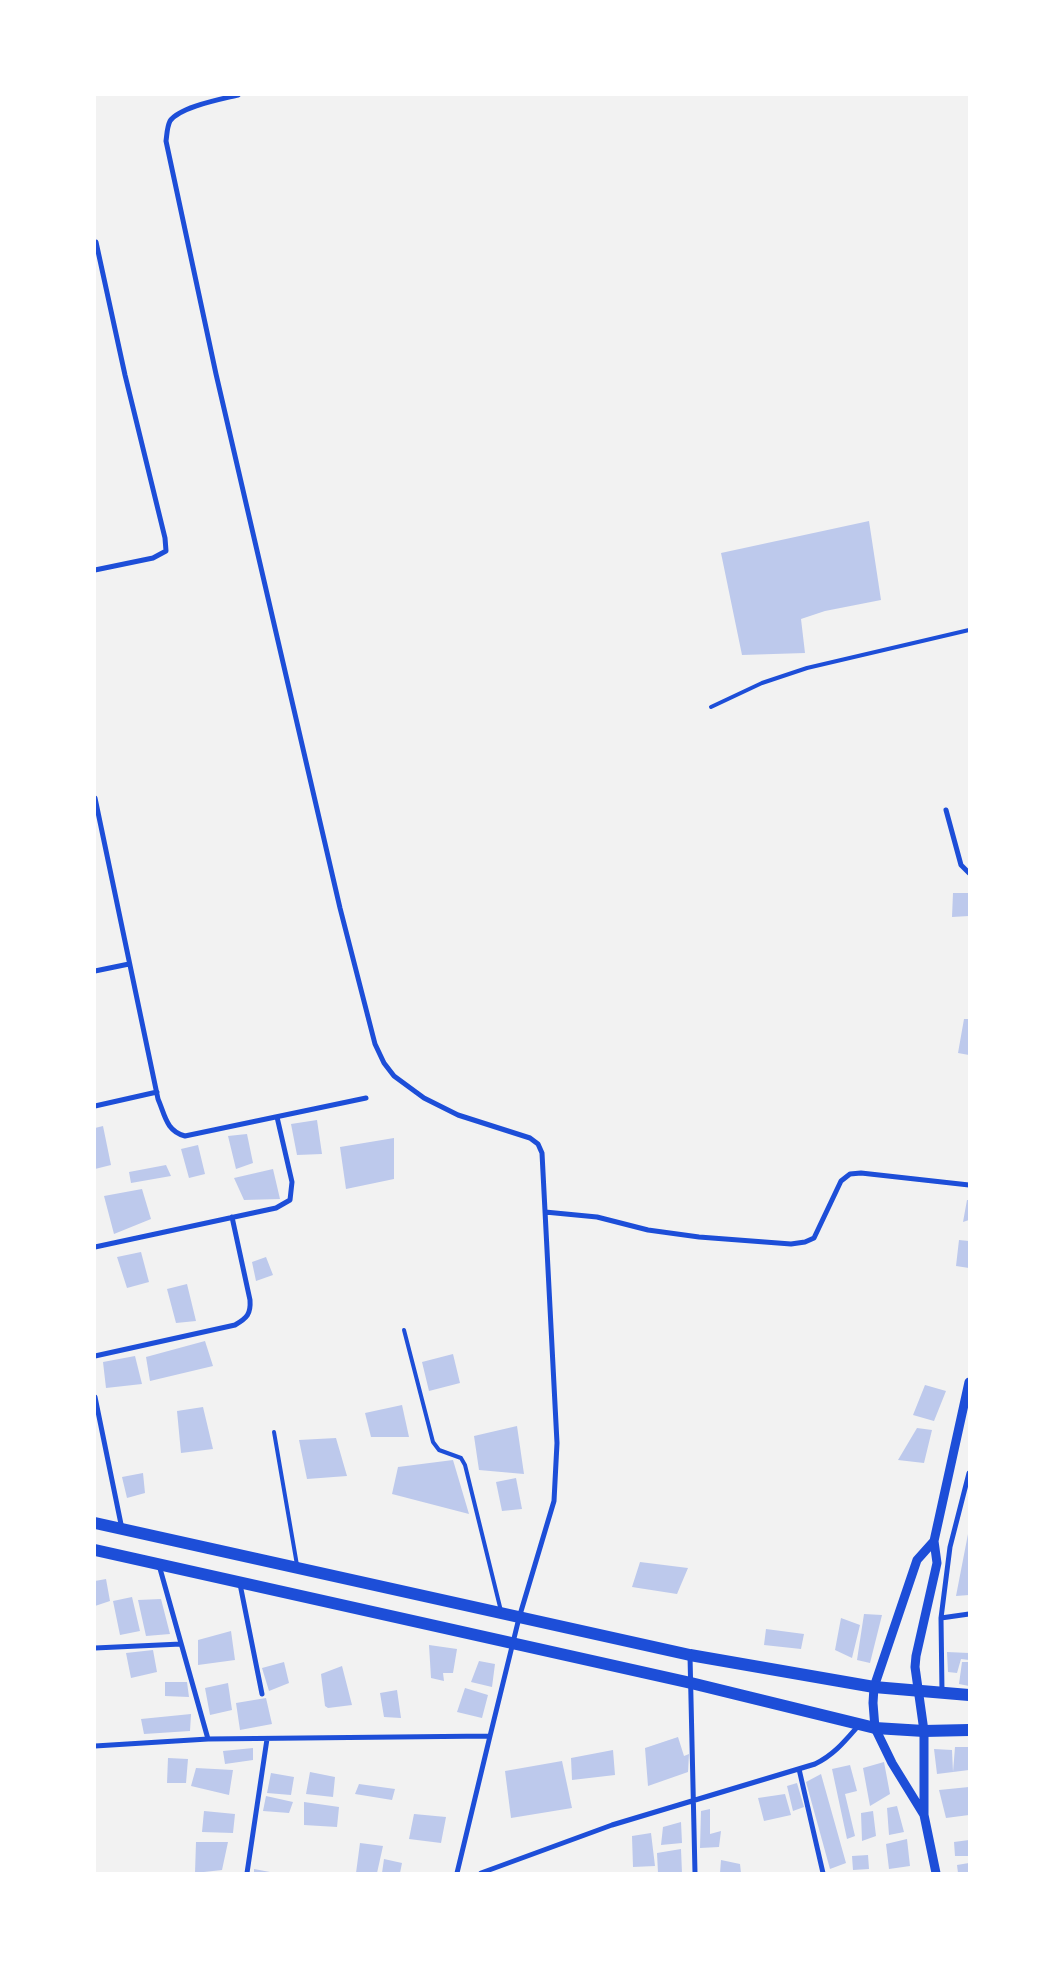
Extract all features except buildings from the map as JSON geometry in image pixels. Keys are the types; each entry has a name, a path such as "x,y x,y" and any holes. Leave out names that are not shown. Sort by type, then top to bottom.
{"main road":[{"path":"95,1523 690,1655 874,1686 969,1695"},
{"path":"95,1550 691,1683 859,1725 875,1728 924,1731 969,1730"}],"street":[{"path":"238,95 185,111 172,118 168,124 166,140 216,374 335,889 376,1044 384,1063 394,1076 424,1098 458,1115 530,1138 538,1144 542,1153 556,1443 554,1501 519,1618 457,1873"},
{"path":"95,570 153,558 166,551 165,538 125,375 96,242"},
{"path":"95,798 157,1092 168,1124 175,1133 185,1136 366,1098"},
{"path":"946,810 961,865 969,873"},
{"path":"95,971 130,964"},
{"path":"95,1106 157,1092"},
{"path":"95,1247 276,1208 290,1200 292,1182 277,1117"},
{"path":"546,1212 597,1217 648,1230 791,1244 805,1242 814,1238 841,1181 850,1174 861,1173 969,1185"},
{"path":"95,1356 235,1325 247,1318 250,1312 250,1300 232,1217"},
{"path":"936,1873 924,1814 924,1731 918,1691 916,1656 937,1563 934,1541 969,1384"},
{"path":"95,1397 122,1529"},
{"path":"942,1693 941,1618 950,1547 969,1473"},
{"path":"924,1814 892,1763 875,1728 872,1703 874,1686 917,1560 934,1541"},
{"path":"159,1564 208,1739"},
{"path":"239,1582 262,1694"},
{"path":"941,1618 969,1614"},
{"path":"95,1648 181,1644"},
{"path":"690,1655 695,1873"},
{"path":"484,1873 612,1825 815,1764 830,1757 859,1725"},
{"path":"95,1746 208,1739 490,1736"},
{"path":"247,1873 267,1738"},
{"path":"799,1769 823,1873"}],"lane":[{"path":"711,708 762,683 806,668 969,630"},
{"path":"404,1330 433,1442 438,1450 461,1458 465,1465 501,1614"},
{"path":"274,1432 297,1568"}]}
